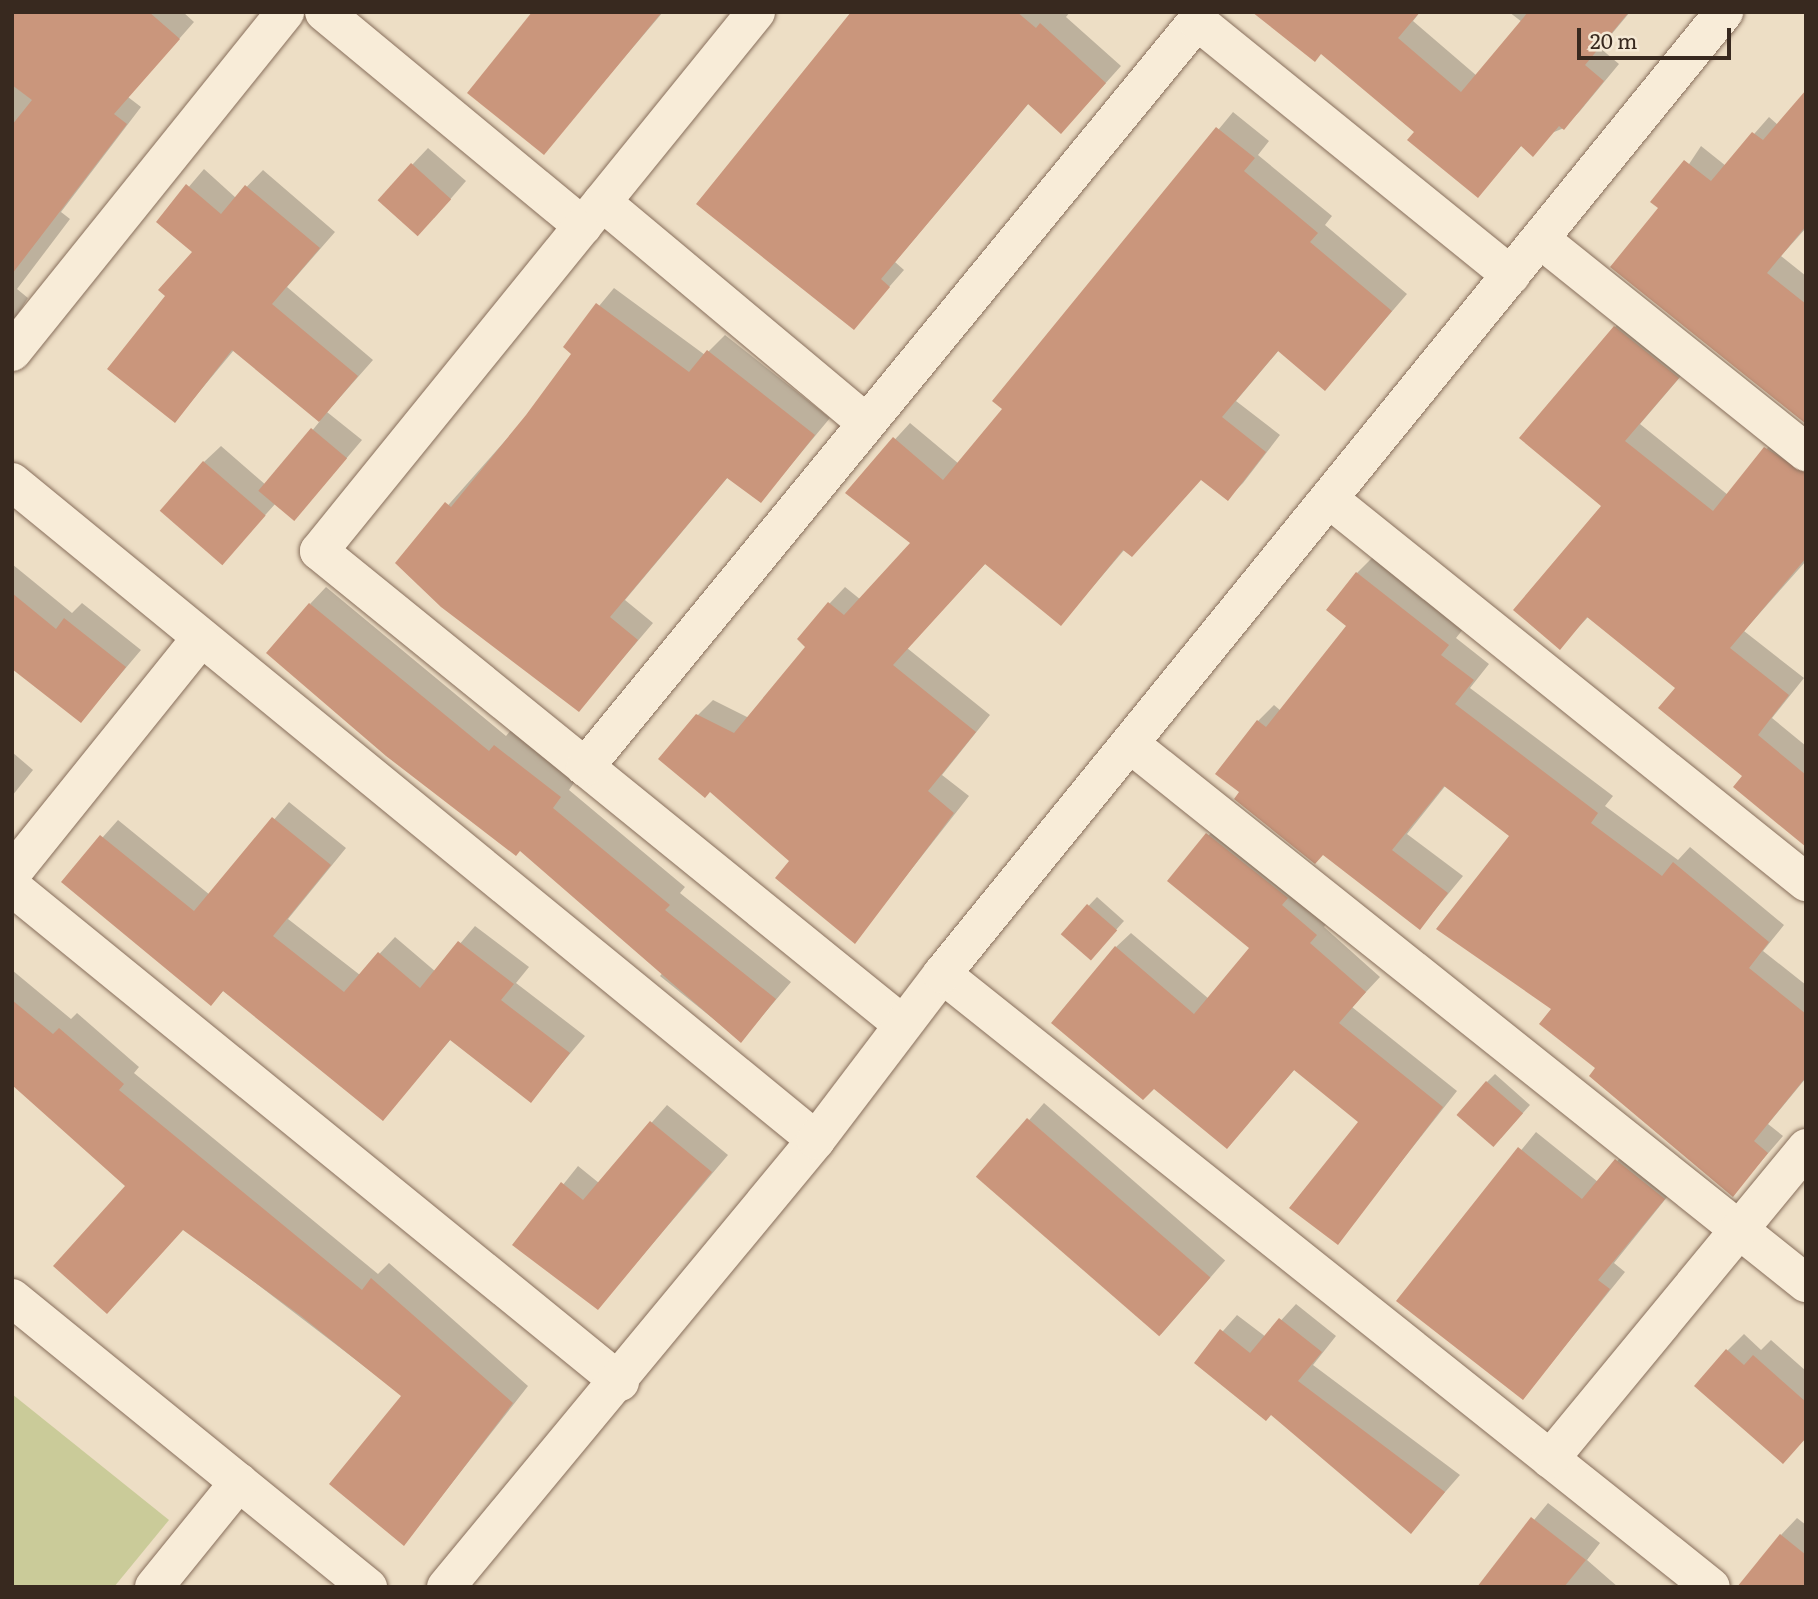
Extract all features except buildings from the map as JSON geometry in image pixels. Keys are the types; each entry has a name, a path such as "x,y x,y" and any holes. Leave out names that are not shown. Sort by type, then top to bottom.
{"street":[{"path":"12,352 285,12"},
{"path":"324,12 864,421"},
{"path":"756,12 318,551 902,1024"},
{"path":"446,1587 620,1382 816,1140 942,974 1724,12"},
{"path":"585,767 1191,17 1511,275"},
{"path":"1540,239 1806,452"},
{"path":"12,482 816,1140"},
{"path":"1329,499 1806,882"},
{"path":"12,873 201,638"},
{"path":"1130,744 1806,1283"},
{"path":"12,887 620,1382"},
{"path":"942,974 1711,1587"},
{"path":"1550,1458 1806,1149"},
{"path":"12,1298 368,1587"},
{"path":"154,1587 239,1482"}],"green space":[{"path":"12,1394 169,1520 114,1587 12,1587"}]}
